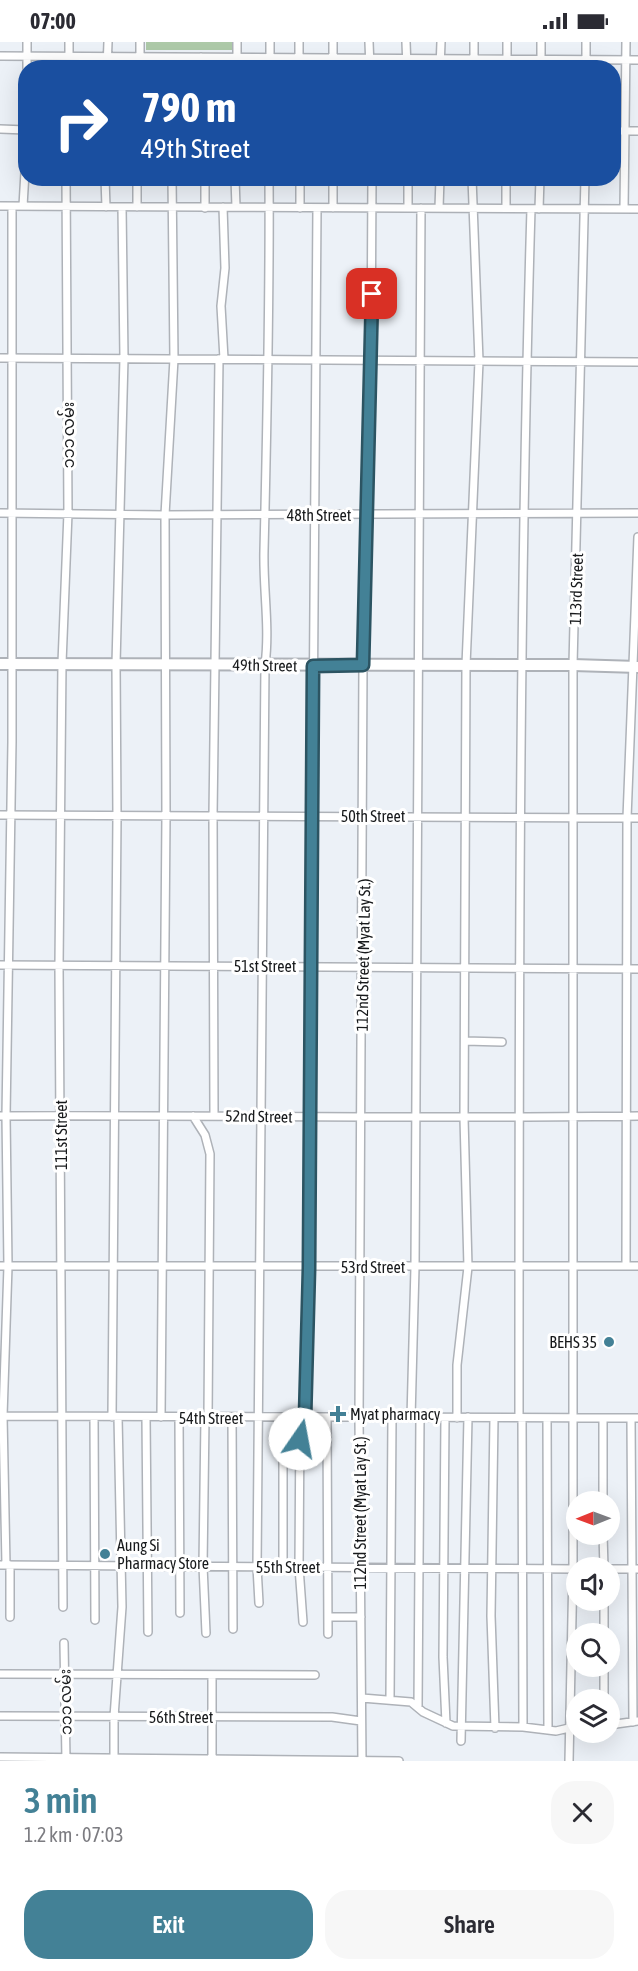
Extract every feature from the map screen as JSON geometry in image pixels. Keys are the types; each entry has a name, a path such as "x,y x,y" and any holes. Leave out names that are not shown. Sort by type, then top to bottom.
{"main road":[{"name":"49th Street","path":"0,664 313,666 573,664 636,667"}],"street":[{"path":"27,42 27,60"},
{"path":"69,42 69,57"},
{"path":"108,42 108,60"},
{"path":"140,42 140,57"},
{"path":"237,42 237,57"},
{"path":"270,42 270,57"},
{"path":"299,42 299,57"},
{"path":"333,42 333,58"},
{"path":"369,42 369,58"},
{"path":"406,42 406,58"},
{"path":"440,58 441,42"},
{"path":"474,42 474,58"},
{"path":"507,42 507,59"},
{"path":"541,42 541,59"},
{"path":"586,42 586,60"},
{"path":"624,209 626,42"},
{"path":"0,56 552,60"},
{"path":"621,60 638,60"},
{"path":"0,129 18,130"},
{"path":"621,131 638,132"},
{"path":"23,206 24,186"},
{"path":"66,186 66,207"},
{"path":"105,186 106,207"},
{"path":"137,186 137,207"},
{"path":"161,1417 166,816 165,515 174,359 172,186"},
{"path":"205,186 205,208"},
{"path":"235,186 236,207"},
{"path":"259,1603 257,1567 259,1268 267,630 264,551 269,360 269,186"},
{"path":"300,186 300,208"},
{"path":"333,186 333,208"},
{"name":"112nd Street (Myat Lay St.)","path":"361,1719 363,665 371,360 372,186"},
{"path":"408,186 408,207"},
{"path":"439,208 440,186"},
{"path":"457,1418 457,1365 468,1267 464,1119 466,665 479,361 472,186"},
{"path":"506,186 506,208"},
{"path":"523,1727 522,1418 519,1418 518,818 526,361 535,209 539,186"},
{"name":"113rd Street","path":"575,1557 573,664 579,513 585,186"},
{"path":"0,206 638,209"},
{"path":"10,1617 6,1565 2,1416 4,965 12,664 12,207"},
{"name":"၁၁၁ လမ်း","path":"62,663 68,513 66,207"},
{"path":"114,1760 117,1651 122,1607 115,1417 114,1115 116,664 118,514 124,358 122,207"},
{"path":"214,1115 213,816 221,306 225,268 223,207"},
{"path":"303,1622 299,1567 302,1418 309,1268 317,208"},
{"path":"411,1418 415,1267 417,665 422,359 421,208"},
{"path":"0,358 638,362"},
{"name":"48th Street","path":"0,513 165,515 638,513"},
{"path":"626,1266 627,818 636,667 638,537"},
{"name":"111st Street","path":"62,663 59,966 60,1417 63,1607"},
{"name":"50th Street","path":"0,814 638,818"},
{"name":"51st Street","path":"4,965 638,969"},
{"path":"465,1041 502,1042"},
{"name":"52nd Street","path":"3,1116 214,1115 464,1119 628,1116"},
{"path":"193,1116 205,1135 210,1154 203,1566 206,1633"},
{"path":"628,1116 638,1116"},
{"name":"53rd Street","path":"4,1266 209,1268 638,1266"},
{"name":"54th Street","path":"2,1416 634,1418"},
{"path":"94,1417 95,1620"},
{"path":"146,1417 148,1632"},
{"path":"232,1417 232,1629"},
{"path":"461,1741 464,1726 464,1568 468,1417"},
{"path":"179,1418 180,1613"},
{"path":"283,1418 283,1567"},
{"path":"327,1418 328,1634"},
{"path":"390,1698 392,1418"},
{"path":"418,1707 420,1418"},
{"path":"445,1418 446,1568 443,1657 446,1723"},
{"path":"494,1418 492,1568 495,1728"},
{"path":"547,1418 548,1730"},
{"path":"603,1418 603,1491"},
{"path":"620,1724 636,1722 634,1418"},
{"name":"55th Street","path":"6,1565 566,1569"},
{"name":"113rd Street","path":"570,1689 573,1611"},
{"path":"328,1617 361,1617"},
{"name":"၁၁၁ လမ်း","path":"64,1642 66,1760"},
{"path":"0,1674 315,1675"},
{"path":"212,1675 212,1761"},
{"path":"362,1700 390,1698 411,1702 423,1712 446,1723 464,1726 523,1727 562,1731 566,1729"},
{"name":"56th Street","path":"0,1716 361,1719"},
{"path":"361,1719 362,1760"},
{"name":"113rd Street","path":"569,1743 569,1761"},
{"path":"0,1757 66,1760 399,1761"}],"green space":[{"path":"146,42 233,42 233,50 146,50"}],"place":[{"name":"BEHS 35","path":"609,1342"},
{"name":"Myat pharmacy","path":"338,1414"},
{"name":"Aung Si Pharmacy Store","path":"105,1554"}],"route":[{"path":"300,1439 300,1418 305,1418 309,1268 313,666 363,665 372,294"}]}
